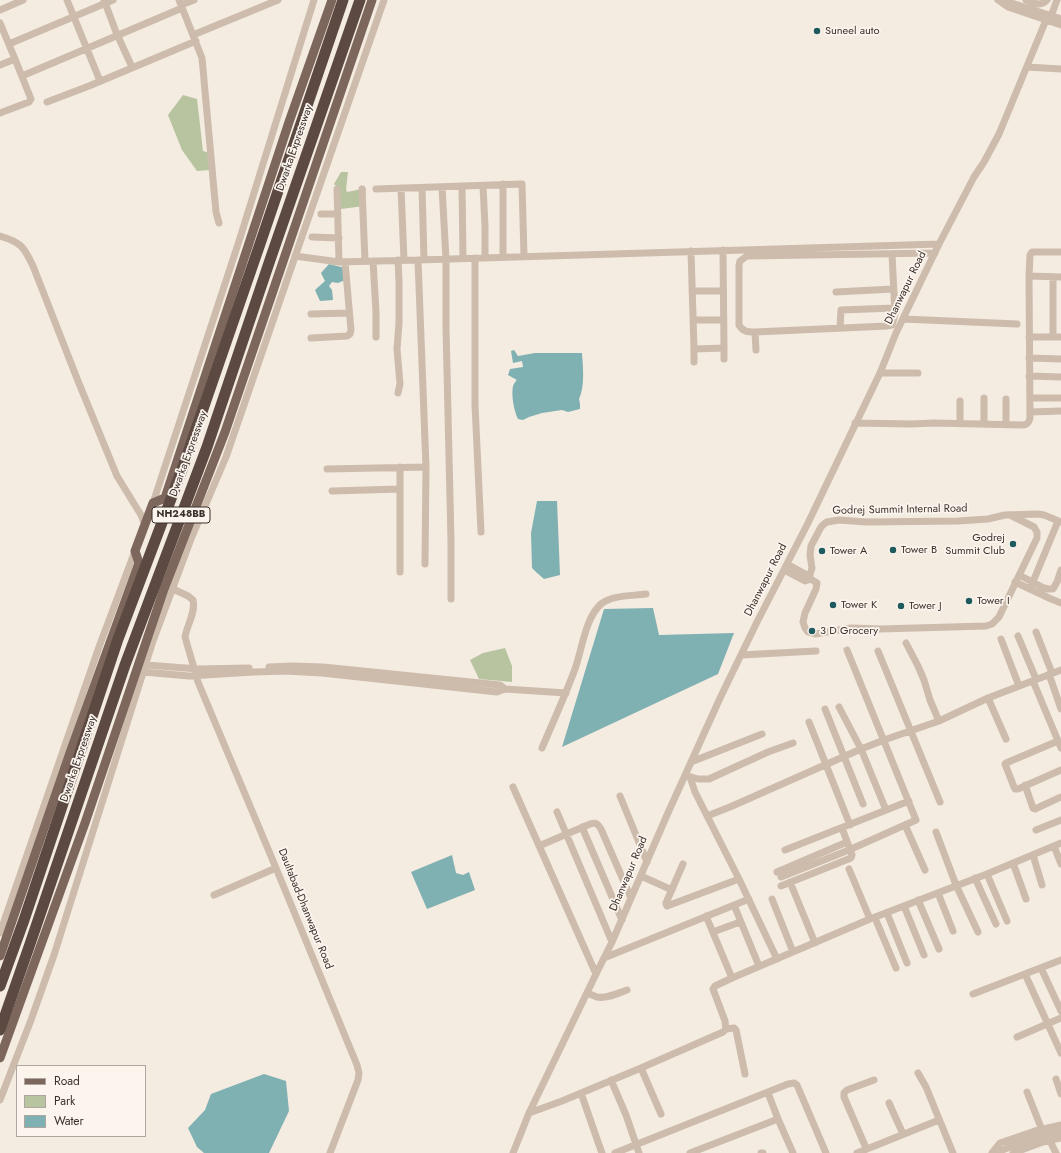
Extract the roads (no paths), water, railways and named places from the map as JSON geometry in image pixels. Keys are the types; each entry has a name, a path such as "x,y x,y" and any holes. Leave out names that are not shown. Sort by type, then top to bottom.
{"highway":[{"path":"315,81 312,72 314,64 338,0"},
{"name":"Dwarka Expressway","path":"0,986 24,920 118,639 183,466 343,0"},
{"name":"Dwarka Expressway","path":"0,1030 125,665 207,447 272,252 360,0"},
{"path":"330,88 340,73 367,0"}],"main road":[{"path":"0,956 139,563 135,551 153,503 165,498 289,122 332,0"},
{"path":"0,1058 91,806 112,757 119,723 164,589 227,425 372,0"}],"street":[{"path":"0,10 23,0"},
{"path":"67,0 100,81"},
{"path":"9,44 74,17 104,2 113,0"},
{"path":"22,76 117,35 181,4 194,0"},
{"path":"47,102 132,67 278,0"},
{"path":"153,503 243,231 314,0"},
{"path":"0,1100 54,955 112,757 191,539 226,456 384,0"},
{"path":"998,0 1008,7 1049,18 1061,19"},
{"path":"1002,0 1049,18 1061,25"},
{"path":"1026,0 1039,5 1048,0"},
{"name":"Dhanwapur Road","path":"513,1153 529,1113 612,942 647,862 688,776 691,762 741,655 807,525 880,373 904,316 939,244 974,177 999,134 1049,18 1058,10 1057,0"},
{"path":"104,2 132,67"},
{"path":"181,4 202,58 216,212 219,223"},
{"path":"0,23 16,59 30,99 29,102 0,113"},
{"path":"0,66 16,59"},
{"path":"1027,67 1061,69"},
{"path":"376,189 483,186 520,183 523,185 524,256"},
{"path":"503,184 504,257"},
{"path":"462,186 464,258"},
{"path":"483,186 485,257"},
{"path":"442,187 446,259 451,599"},
{"path":"398,393 400,384 397,349 401,260 401,188"},
{"path":"422,188 421,260 426,467 425,564"},
{"path":"311,338 347,336 350,334 351,330 339,238 337,189"},
{"path":"362,189 376,312 376,337"},
{"path":"321,214 338,214"},
{"path":"0,236 13,240 26,251 117,476 141,515 145,525"},
{"path":"312,237 339,238"},
{"path":"295,256 342,262 939,244"},
{"path":"722,250 724,359"},
{"path":"691,251 694,362"},
{"path":"855,423 1028,424 1030,418 1030,255 1032,252 1061,252"},
{"path":"892,254 894,289 894,311 892,325 755,332 745,331 741,329 739,325 739,265 743,258 752,256 935,253"},
{"path":"475,258 475,405 481,532"},
{"path":"1029,276 1057,277 1053,337"},
{"path":"836,292 894,289"},
{"path":"692,291 723,291"},
{"path":"840,328 841,310 894,311 904,316 1017,324"},
{"path":"311,314 349,313"},
{"path":"693,320 723,320"},
{"path":"755,332 756,350"},
{"path":"1029,337 1061,337"},
{"path":"694,349 724,348"},
{"path":"1029,358 1061,359"},
{"path":"880,373 918,373"},
{"path":"1029,376 1061,377"},
{"path":"984,398 984,424"},
{"path":"1030,398 1061,398"},
{"path":"1006,399 1006,425"},
{"path":"960,401 960,424"},
{"path":"1030,412 1061,411"},
{"path":"328,469 426,467"},
{"path":"400,468 400,572"},
{"path":"332,491 400,489"},
{"name":"Godrej Summit Internal Road","path":"1010,515 1034,527 1037,532 1037,538 999,617 992,624 986,626 880,629 851,628 815,634 808,632 805,628 803,622 804,613 817,586 815,581 809,578 812,568 810,555 811,546 821,527 827,522 840,520 866,522 958,521 988,519 1005,515 1038,514 1060,522"},
{"path":"1031,585 1060,522"},
{"path":"0,933 99,647 135,551"},
{"path":"786,567 807,575 809,578"},
{"path":"1031,585 1053,589 1061,570"},
{"path":"1017,578 1061,602"},
{"name":"Daultabad-Dhanwapur Road","path":"173,589 193,600 194,608 185,637 198,682 357,1064 359,1073 358,1080 330,1153"},
{"path":"542,748 566,693 581,651 588,624 598,608 602,604 614,598 646,594"},
{"path":"1036,632 1061,709"},
{"path":"1018,636 1035,680 1058,729 1060,744 1005,764 1014,787 1018,789 1024,785 1061,770"},
{"path":"1001,639 1019,686"},
{"path":"906,643 924,680 938,721"},
{"path":"779,874 916,820 847,650"},
{"path":"741,655 816,651"},
{"path":"878,651 940,802"},
{"path":"144,668 195,672 285,671 322,673 393,678 496,692 505,689 566,693"},
{"path":"707,816 860,749 938,721 988,698 1061,670"},
{"path":"988,698 1006,739"},
{"path":"839,707 860,749 886,810"},
{"path":"825,709 863,804"},
{"path":"809,722 850,824"},
{"path":"691,762 762,734"},
{"path":"688,776 698,779 708,779 768,752 793,743"},
{"path":"688,776 777,959"},
{"path":"1024,785 1033,808 1035,809 1061,797"},
{"path":"513,787 596,974"},
{"path":"620,796 647,862"},
{"path":"784,850 908,801"},
{"path":"557,812 612,942"},
{"path":"1036,830 1061,820"},
{"path":"539,846 582,827 594,823 599,825 631,898"},
{"path":"906,825 925,870"},
{"path":"582,827 622,920"},
{"path":"781,886 851,858 852,856 842,828"},
{"path":"936,832 956,885 978,932"},
{"path":"726,1029 725,1021 713,989 715,986 872,919 987,874 1058,844 1061,864"},
{"path":"1033,855 1042,885"},
{"path":"1012,863 1026,899"},
{"path":"683,864 666,903 667,906 739,879"},
{"path":"214,894 276,868"},
{"path":"849,869 896,968"},
{"path":"987,874 1007,921"},
{"path":"641,876 672,890"},
{"path":"975,878 996,924"},
{"path":"790,882 815,943"},
{"path":"938,893 953,931"},
{"path":"604,958 749,899"},
{"path":"772,899 793,952"},
{"path":"918,900 939,949"},
{"path":"734,905 759,966"},
{"path":"904,906 924,955"},
{"path":"887,913 907,963"},
{"path":"706,916 732,978"},
{"path":"713,932 740,922"},
{"path":"973,994 1061,960"},
{"path":"1041,968 1061,1011"},
{"path":"1025,974 1061,1053"},
{"path":"587,993 598,998 627,990"},
{"path":"1017,1037 1061,1018"},
{"path":"529,1113 641,1068 718,1035 726,1029 732,1027 736,1030 745,1074"},
{"path":"641,1068 661,1114"},
{"path":"918,1073 926,1087 953,1153"},
{"path":"1056,1079 1061,1094"},
{"path":"612,1080 639,1153"},
{"path":"866,1148 844,1097 844,1093 847,1090 874,1080"},
{"path":"615,1153 788,1084 794,1083 797,1085 826,1153"},
{"path":"1026,1092 1042,1130"},
{"path":"581,1093 602,1153"},
{"path":"768,1093 793,1153"},
{"path":"889,1103 902,1134"},
{"path":"690,1153 778,1119"},
{"path":"856,1153 939,1120"},
{"path":"992,1153 1000,1143 1061,1125"},
{"path":"996,1153 1034,1138 1061,1132"},
{"path":"1012,1153 1061,1138"},
{"path":"1050,1141 1056,1153"}],"water":[{"path":"329,264 345,268 345,280 338,283 332,282 329,286 332,290 333,300 320,301 315,290 325,281 321,273"},
{"path":"514,350 518,356 535,353 582,353 583,377 579,399 580,409 568,412 562,410 542,413 523,420 518,419 512,394 513,386 517,380 508,375 510,369 523,367 522,361 513,363 511,351"},
{"path":"537,501 557,501 560,575 544,579 532,568 531,533"},
{"path":"653,608 659,635 734,633 718,674 562,747 604,609"},
{"path":"452,855 456,873 463,875 469,872 475,890 427,909 411,872"},
{"path":"264,1074 286,1081 289,1111 269,1153 204,1153 197,1147 188,1128 205,1110 211,1094"}],"place":[{"name":"Suneel auto","path":"817,31"},
{"name":"Godrej Summit Club","path":"1013,544"},
{"name":"Tower B","path":"893,550"},
{"name":"Tower A","path":"822,551"},
{"name":"Tower I","path":"969,601"},
{"name":"Tower K","path":"833,605"},
{"name":"Tower J","path":"901,606"},
{"name":"3 D Grocery","path":"812,631"}]}
